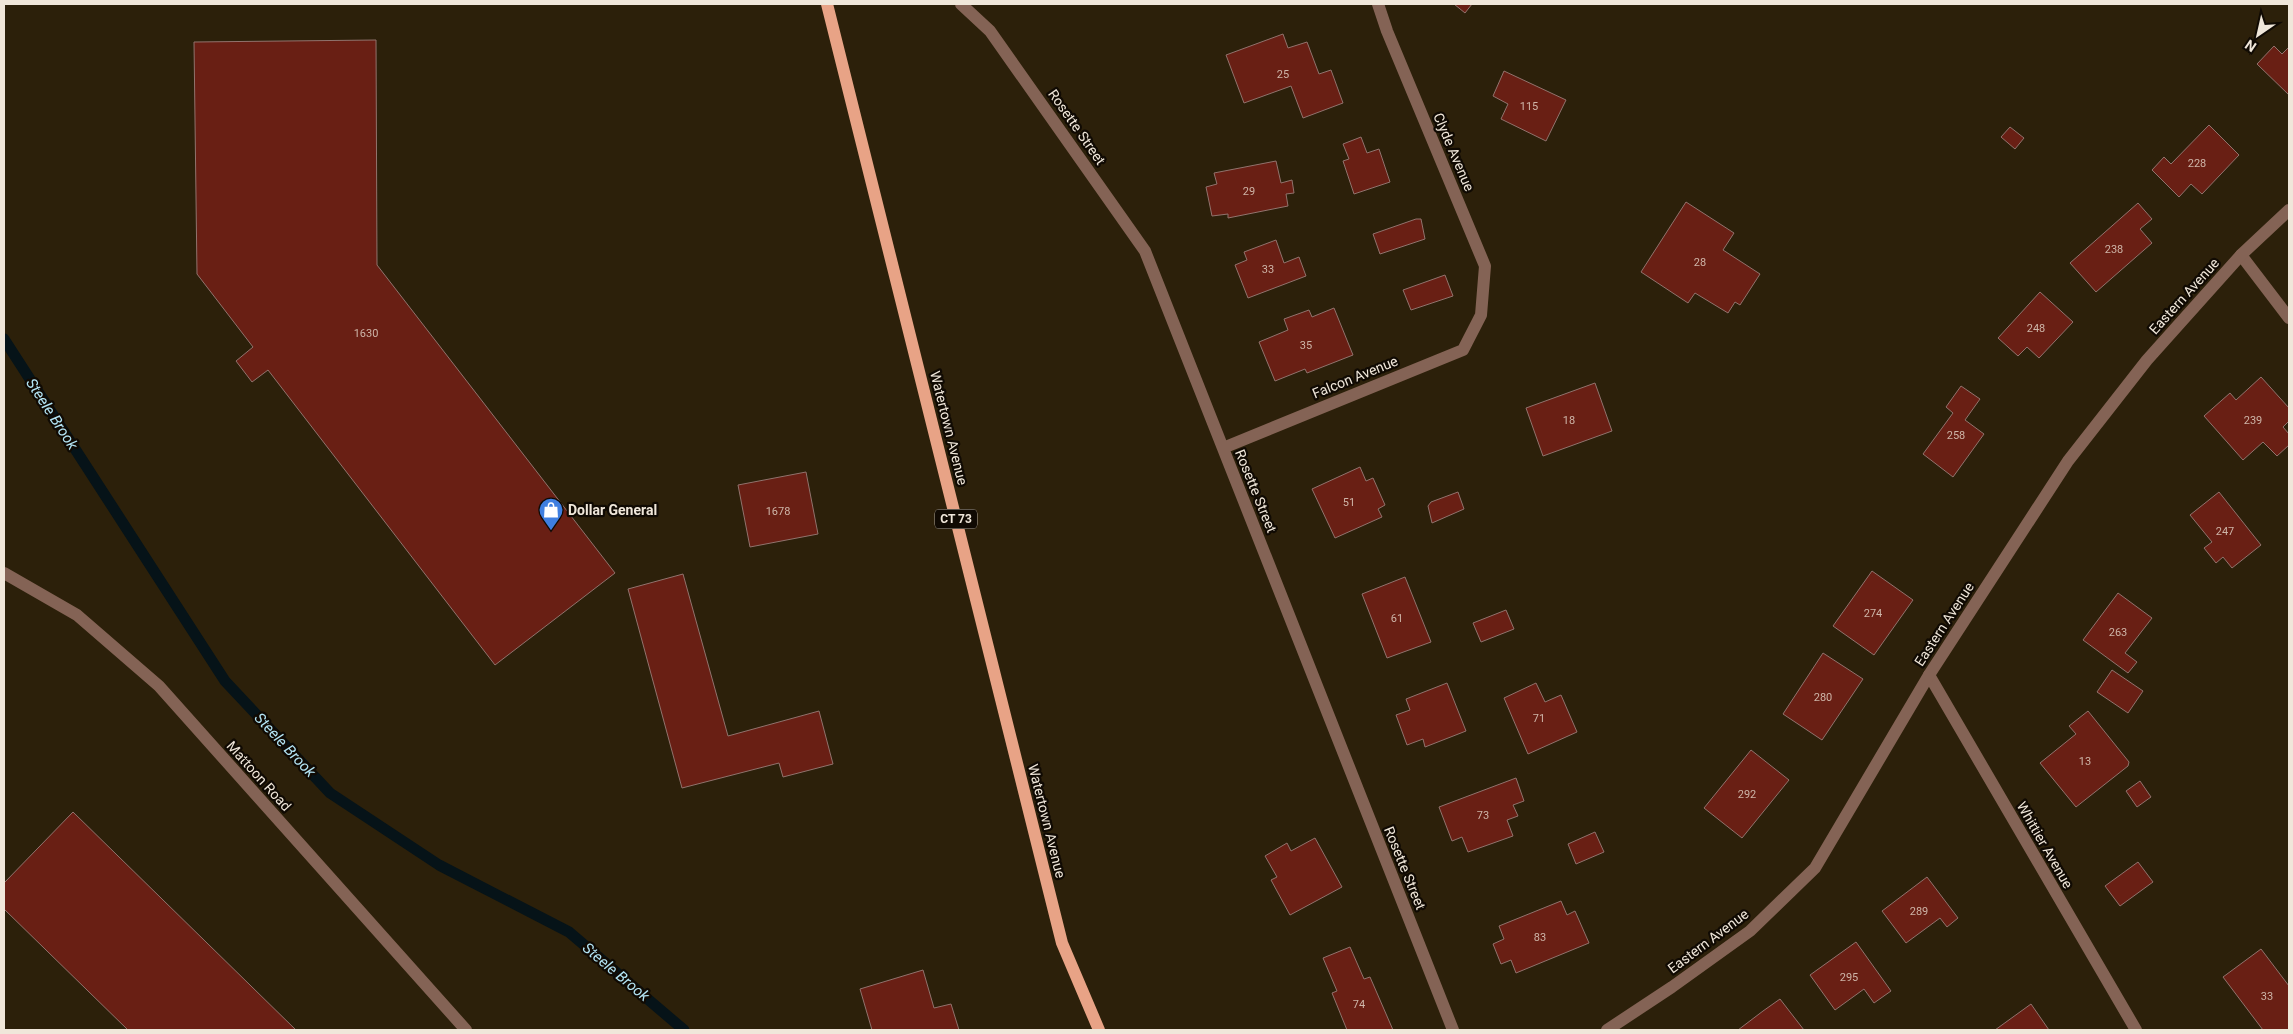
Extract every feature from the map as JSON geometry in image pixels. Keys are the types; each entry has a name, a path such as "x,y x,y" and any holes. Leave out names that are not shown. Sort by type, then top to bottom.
{"main road":[{"name":"Watertown Avenue","path":"827,4 1062,943 1099,1030"}],"street":[{"name":"Rosette Street","path":"961,4 990,31 1145,251 1453,1030"},
{"name":"Clyde Avenue","path":"1378,4 1486,266 1481,315"},
{"name":"Eastern Avenue","path":"1607,1030 1672,988 1750,931 1815,868 1929,675 2068,461 2147,360 2241,255 2289,210"},
{"path":"2241,255 2289,318"},
{"name":"Falcon Avenue","path":"1223,448 1464,350 1481,315"},
{"name":"Mattoon Road","path":"4,574 77,615 159,686 466,1030"},
{"name":"Whittier Avenue","path":"1929,675 2136,1030"}],"building":[{"path":"1454,4 1472,4 1465,13"},
{"path":"1283,34 1288,48 1307,42 1319,74 1331,70 1343,103 1303,118 1291,86 1244,103 1226,55"},
{"path":"376,40 377,265 615,573 495,665 268,370 252,382 236,361 253,347 197,274 194,42"},
{"path":"2274,46 2282,54 2289,47 2289,95 2257,64"},
{"path":"1504,71 1566,100 1546,141 1501,119 1508,104 1493,96"},
{"path":"2209,125 2239,155 2202,194 2191,184 2179,197 2152,170 2164,157 2171,164"},
{"path":"2010,127 2024,138 2015,149 2001,137"},
{"path":"1361,137 1367,153 1379,149 1390,182 1354,194 1343,161 1349,159 1343,144"},
{"path":"1276,161 1281,183 1292,180 1294,193 1286,194 1288,206 1228,218 1228,214 1212,216 1206,187 1217,184 1214,173"},
{"path":"1686,202 1734,233 1723,250 1760,274 1740,305 1735,302 1728,313 1695,293 1688,303 1641,272"},
{"path":"2138,203 2152,219 2140,229 2152,243 2096,292 2070,263"},
{"path":"1421,219 1425,239 1380,254 1373,234"},
{"path":"1276,240 1284,263 1299,257 1306,276 1248,298 1235,265 1247,260 1244,252"},
{"path":"1445,275 1453,296 1411,310 1403,290"},
{"path":"2040,292 2073,322 2039,358 2027,347 2018,356 1998,338"},
{"path":"1334,308 1353,355 1307,373 1305,369 1275,381 1259,342 1288,330 1284,319 1309,310 1312,317"},
{"path":"2261,377 2289,408 2289,421 2283,427 2289,434 2289,445 2277,456 2263,442 2243,460 2204,416 2230,393 2236,400"},
{"path":"1595,383 1612,431 1543,456 1526,408"},
{"path":"1961,386 1980,399 1965,420 1984,434 1953,477 1923,454 1953,413 1946,407"},
{"path":"1360,467 1366,481 1373,478 1385,505 1378,509 1382,517 1335,538 1312,489"},
{"path":"806,472 818,534 750,547 738,485"},
{"path":"1458,492 1464,509 1432,523 1428,506 1431,502"},
{"path":"2219,492 2261,545 2232,568 2223,557 2216,563 2204,548 2212,542 2190,515"},
{"path":"1872,571 1913,600 1874,655 1833,626"},
{"path":"683,574 728,736 819,711 833,764 783,777 779,763 682,788 628,589"},
{"path":"1405,577 1431,642 1387,658 1362,594"},
{"path":"2118,593 2152,618 2125,653 2137,662 2128,673 2083,640"},
{"path":"1506,610 1514,629 1481,642 1473,623"},
{"path":"1823,653 1863,679 1822,740 1783,714"},
{"path":"2112,670 2143,691 2128,713 2097,692"},
{"path":"1447,683 1466,731 1425,747 1423,739 1407,745 1396,715 1410,710 1406,699"},
{"path":"1536,683 1545,702 1561,695 1577,732 1528,754 1504,698"},
{"path":"2088,711 2129,762 2128,766 2076,807 2040,763 2076,734 2069,726"},
{"path":"1751,750 1789,780 1742,838 1704,808"},
{"path":"1516,778 1524,801 1513,805 1518,816 1507,820 1513,836 1468,852 1462,837 1452,841 1439,807"},
{"path":"2140,781 2151,797 2137,807 2126,791"},
{"path":"73,812 296,1030 128,1030 4,909 4,883"},
{"path":"1595,832 1604,852 1576,864 1568,844"},
{"path":"1315,838 1342,887 1290,915 1271,880 1277,877 1265,856 1287,843 1291,851"},
{"path":"2138,862 2153,882 2120,906 2105,886"},
{"path":"1927,877 1958,918 1947,927 1940,918 1906,943 1882,911"},
{"path":"1561,901 1567,915 1575,911 1589,943 1516,973 1511,960 1501,964 1493,944 1504,939 1499,926"},
{"path":"1856,942 1891,991 1874,1003 1864,989 1835,1010 1810,975"},
{"path":"1350,947 1364,979 1370,977 1393,1030 1347,1030 1332,993 1337,991 1323,958"},
{"path":"2261,949 2289,986 2289,1030 2263,1030 2223,977"},
{"path":"923,970 934,1008 951,1004 959,1030 872,1030 860,989"},
{"path":"1780,999 1804,1030 1738,1030 1763,1011"},
{"path":"2031,1004 2049,1030 1995,1030"}],"waterway":[{"name":"Steele Brook","path":"4,339 225,681 330,793 439,865 569,932 684,1030"}],"place":[{"name":"Dollar General","path":"551,531"}]}
